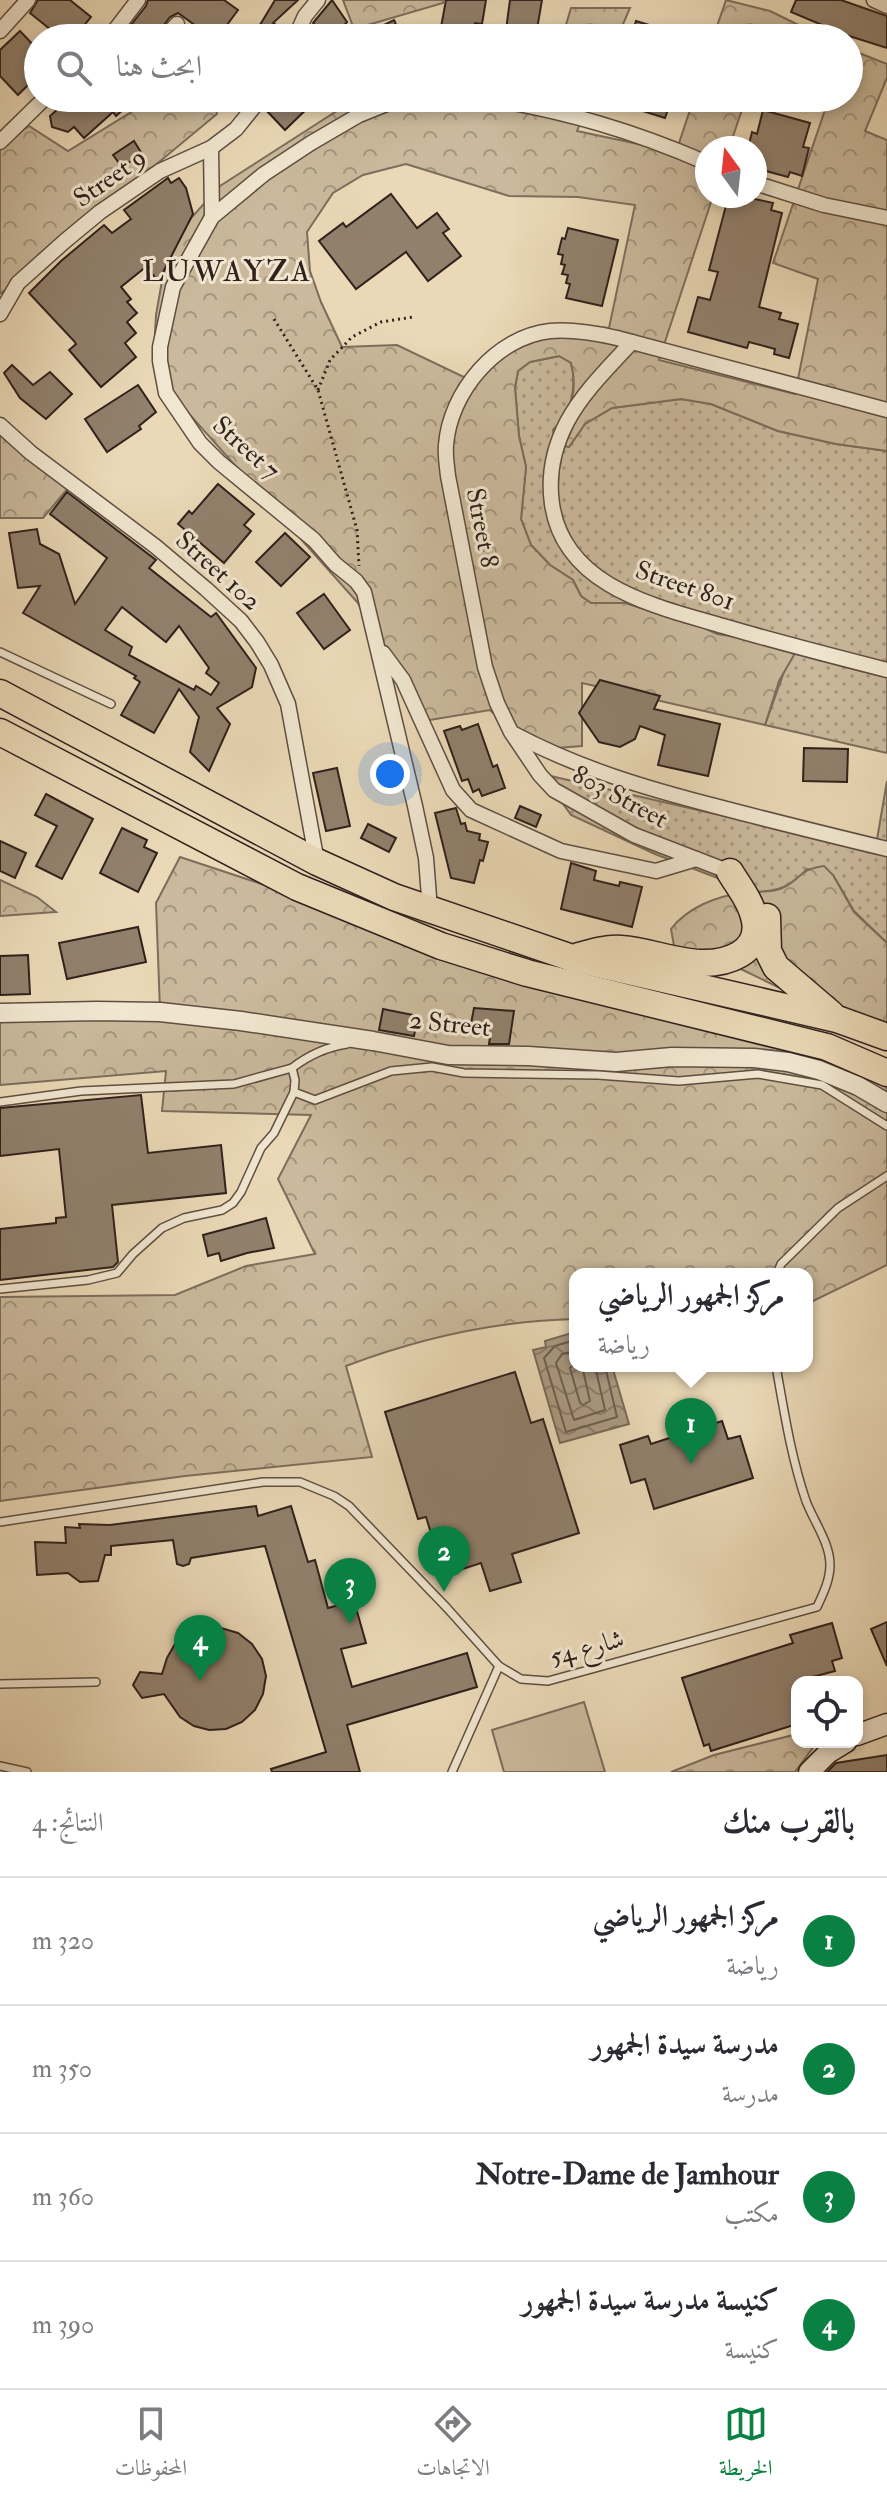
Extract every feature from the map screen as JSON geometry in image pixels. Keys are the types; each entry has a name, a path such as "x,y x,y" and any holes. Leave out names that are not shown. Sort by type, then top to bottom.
{"highway":[{"path":"0,693 317,862 430,910 572,958 837,1019 887,1037"},
{"path":"0,732 297,887 441,946 527,973 827,1047 887,1073"},
{"path":"572,958 606,949 646,952 700,963 734,958 753,941 756,922 748,901 730,872"},
{"path":"730,872 753,887 764,904 768,951 776,967 837,1019"}],"main road":[{"path":"863,1733 887,1724"},
{"path":"809,1772 836,1748"}],"street":[{"path":"0,31 28,0"},
{"path":"120,24 138,0"},
{"path":"301,24 318,0"},
{"path":"874,0 887,6"},
{"path":"0,142 31,112"},
{"name":"Street 9","path":"0,314 18,283 100,212 160,171 211,148 236,129 250,112"},
{"name":"Street 7","path":"360,585 335,564 314,540 219,462 188,428 166,393 160,361 166,312 173,287 212,217 264,174 366,112"},
{"path":"560,112 638,134 695,158"},
{"path":"211,148 212,217"},
{"path":"767,187 824,205 887,218"},
{"name":"Street 8","path":"511,732 485,667 448,476 446,445 452,416 464,393 490,359 521,339 548,331 578,331 632,342 887,410"},
{"name":"Street 801","path":"632,342 568,419 555,449 551,496 558,528 570,551 591,573 645,603 783,644 887,670"},
{"name":"Street 102","path":"0,425 31,453 196,580 241,621 257,642 288,704 317,862"},
{"path":"360,585 367,600 415,806 426,858 430,910"},
{"path":"378,648 403,680 453,790 471,810 561,851 656,871 697,859"},
{"path":"511,732 593,771 644,787 887,849"},
{"name":"803 Street","path":"511,732 554,790 634,835 730,872"},
{"name":"2 Street","path":"0,1013 160,1012 241,1021 448,1055 616,1062 672,1057 754,1058 819,1070 858,1086 887,1103"}],"lane":[{"path":"0,652 111,704"},
{"path":"0,1102 81,1091 234,1084 292,1068 308,1056 334,1046 373,1041"},
{"path":"294,1092 315,1100 391,1071 432,1067 464,1073 598,1075 679,1081 758,1074 822,1085 887,1126"},
{"path":"0,1289 88,1280 117,1273 162,1228 184,1218 222,1210 233,1203 294,1092 292,1068"},
{"path":"779,1268 838,1208 887,1176"},
{"name":"شارع 54","path":"0,1522 281,1480 317,1487 349,1506 499,1666 521,1679 548,1681 817,1607 828,1580 828,1550 807,1501 788,1435 777,1372"},
{"path":"452,1772 499,1666"},
{"path":"0,1684 96,1682"},
{"path":"0,1766 27,1772"}],"path":[{"path":"318,390 330,360 352,337 381,322 413,317"},
{"path":"274,319 318,390 357,530 360,585"}],"green space":[{"path":"343,0 444,0 443,3 371,24 352,24"},
{"path":"726,0 770,11 796,24 718,24"},
{"path":"571,8 630,8 623,24 566,24"},
{"path":"863,55 887,64 887,78 865,131 887,140 887,451 778,431 711,404 681,399 612,408 585,424 569,447 555,444 553,430 572,399 574,381 571,363 559,356 530,362 518,371 515,388 519,436 526,467 521,519 531,545 550,565 573,580 581,596 591,603 625,603 717,634 787,644 794,655 779,681 765,725 582,683 582,746 531,750 490,710 418,722 358,603 165,387 155,333 163,275 170,255 191,218 220,186 335,112 585,112 577,131 676,152 689,112 741,112 733,136 695,136 695,208 709,208 659,360 795,394 818,279 773,263 824,112 863,112","holes":["406,164 509,196 578,197 635,205 609,328 579,325 493,355 470,380 397,345 342,347 310,271 307,232 333,193 363,175"]},
{"path":"131,112 216,112 0,294 0,145 29,126 68,151"},
{"path":"560,356 571,363 573,384 570,405 555,444 569,447 585,424 612,408 681,399 711,404 778,431 887,451 887,753 765,725 785,669 743,639 717,634 625,603 591,603 581,596 573,580 550,565 531,545 521,519 526,467 519,436 515,388 518,371 530,362"},
{"path":"0,425 69,487 43,518 0,518"},
{"path":"542,774 875,851 887,781 887,943 854,911 833,875 807,869 784,887 754,892 655,854 571,815"},
{"path":"180,857 491,960 799,1038 887,1083 887,1265 813,1301 813,1268 569,1268 569,1319 487,1327 402,1347 346,1366 372,1457 185,1476 0,1501 0,1297 175,1295 246,1266 315,1254 278,1179 311,1115 162,1111 166,1071 0,1085 0,1022 160,1010 156,903"},
{"path":"824,866 833,875 854,912 887,943 887,1023 786,991 743,970 674,946 671,929 685,915 703,904 748,892 780,889 806,871"},
{"path":"0,880 37,897 56,912 0,916"},
{"path":"584,1702 605,1772 504,1772 492,1730"},
{"path":"791,1736 791,1748 813,1748 795,1772 671,1772 714,1755"}],"water":[{"path":"569,1334 569,1372 614,1372 629,1424 560,1443 533,1350 546,1347 545,1341"}],"building":[{"path":"38,0 70,0 91,17 85,24 44,24 30,13"},
{"path":"148,0 224,0 238,10 228,24 193,24 178,13 165,24 132,24"},
{"path":"275,0 298,0 275,24 260,24"},
{"path":"332,0 347,22 345,24 313,23"},
{"path":"446,0 486,0 482,24 442,24"},
{"path":"510,0 542,0 538,24 507,24"},
{"path":"796,0 841,0 887,16 887,48 863,40 863,24 820,24 791,12"},
{"path":"20,31 24,35 24,89 18,95 0,76 0,50"},
{"path":"54,112 113,112 84,138 74,127 68,132 52,127 50,116"},
{"path":"268,112 304,112 285,130"},
{"path":"646,112 667,112 665,118"},
{"path":"762,112 810,123 803,147 809,148 802,176 790,172 788,177 767,171 767,136 751,136 752,132 757,134"},
{"path":"134,141 142,154 122,167 113,155"},
{"path":"168,178 171,183 179,178 186,188 193,214 158,282 147,266 121,287 131,299 127,302 137,313 127,322 136,333 125,343 136,357 101,387 69,350 76,344 74,341 29,293 104,225 112,233 131,219 124,210"},
{"path":"391,194 417,228 437,213 449,229 443,233 461,256 428,281 406,252 356,289 319,241 343,223 346,227"},
{"path":"767,202 773,203 771,210 782,213 759,307 781,313 779,319 798,324 789,358 774,354 775,349 749,342 747,348 688,332 698,297 710,300 718,272 709,270 725,208 767,208"},
{"path":"568,228 618,240 602,306 566,298 570,284 566,283 568,275 562,274 565,265 561,264 563,255 558,254"},
{"path":"12,365 33,385 50,372 72,394 46,419 20,398 4,373"},
{"path":"138,385 156,412 139,426 141,429 107,452 85,419"},
{"path":"218,484 254,514 244,525 251,531 224,563 178,524 189,511 192,514"},
{"path":"67,492 156,560 149,568 211,617 216,613 256,668 252,687 217,708 230,724 209,771 190,752 199,717 179,689 154,733 121,715 140,682 134,678 136,676 23,613 40,586 18,588 9,533 37,529 40,544 59,554 75,604 107,558 50,514","holes":["122,607 166,642 179,626 209,668 206,673 219,683 211,695 196,686 194,690 129,655 132,647 105,630"]},
{"path":"285,533 310,557 281,586 256,562"},
{"path":"324,594 350,630 324,649 297,613"},
{"path":"600,680 660,696 654,709 720,724 708,776 658,765 665,735 640,726 635,739 620,747 599,742 579,713"},
{"path":"478,724 493,767 497,765 505,788 482,796 479,789 473,792 468,779 462,781 444,731 460,726 462,730"},
{"path":"804,748 848,749 847,782 803,781"},
{"path":"337,768 350,826 326,831 313,773"},
{"path":"46,794 93,819 62,879 36,866 57,826 35,815"},
{"path":"520,806 541,815 536,827 515,818"},
{"path":"456,808 467,831 480,834 479,840 488,842 474,883 451,878 435,813"},
{"path":"368,824 396,838 389,852 361,838"},
{"path":"122,828 147,840 144,847 157,853 138,892 100,873"},
{"path":"0,841 26,853 15,878 0,871"},
{"path":"571,863 596,871 594,880 642,887 632,927 561,909"},
{"path":"138,927 146,962 67,979 59,943"},
{"path":"28,955 30,994 0,995 0,956"},
{"path":"474,1008 514,1011 509,1044 489,1044 490,1037 469,1034"},
{"path":"383,1009 418,1016 414,1036 379,1030"},
{"path":"141,1095 148,1153 221,1145 226,1193 112,1205 118,1262 113,1267 0,1280 0,1229 56,1223 56,1218 66,1217 59,1149 0,1156 0,1108"},
{"path":"266,1218 274,1248 221,1261 219,1253 208,1256 203,1235"},
{"path":"515,1372 531,1423 543,1419 579,1533 512,1554 521,1582 490,1591 481,1563 444,1575 426,1517 418,1519 385,1412"},
{"path":"722,1421 728,1439 740,1436 753,1478 654,1509 645,1479 631,1483 620,1445 648,1436 651,1444"},
{"path":"256,1506 258,1516 291,1506 308,1562 315,1560 328,1608 354,1601 366,1643 341,1649 352,1687 467,1653 477,1687 347,1725 360,1772 272,1772 271,1769 326,1752 265,1546 191,1558 189,1564 183,1566 177,1564 173,1540 111,1546 111,1555 105,1555 98,1581 80,1582 68,1573 37,1575 35,1542 66,1543 65,1527 110,1525"},
{"path":"887,1622 887,1666 871,1629"},
{"path":"832,1623 842,1658 832,1661 835,1671 816,1676 791,1676 791,1726 711,1751 709,1744 704,1746 682,1678 793,1643 790,1635"},
{"path":"203,1628 221,1628 238,1633 252,1644 262,1659 266,1676 263,1694 255,1710 242,1722 226,1729 209,1730 194,1726 180,1717 164,1694 142,1698 133,1685 140,1672 162,1674 175,1644"},
{"path":"887,1755 887,1772 827,1772 836,1763"}],"place":[{"name":"مركز الجمهور الرياضي","path":"691,1464"},
{"name":"مدرسة سيدة الجمهور","path":"444,1592"},
{"name":"Notre-Dame de Jamhour","path":"350,1624"},
{"name":"كنيسة مدرسة سيدة الجمهور","path":"200,1681"}],"district":[{"name":"LUWAYZA","path":"227,271"}]}
